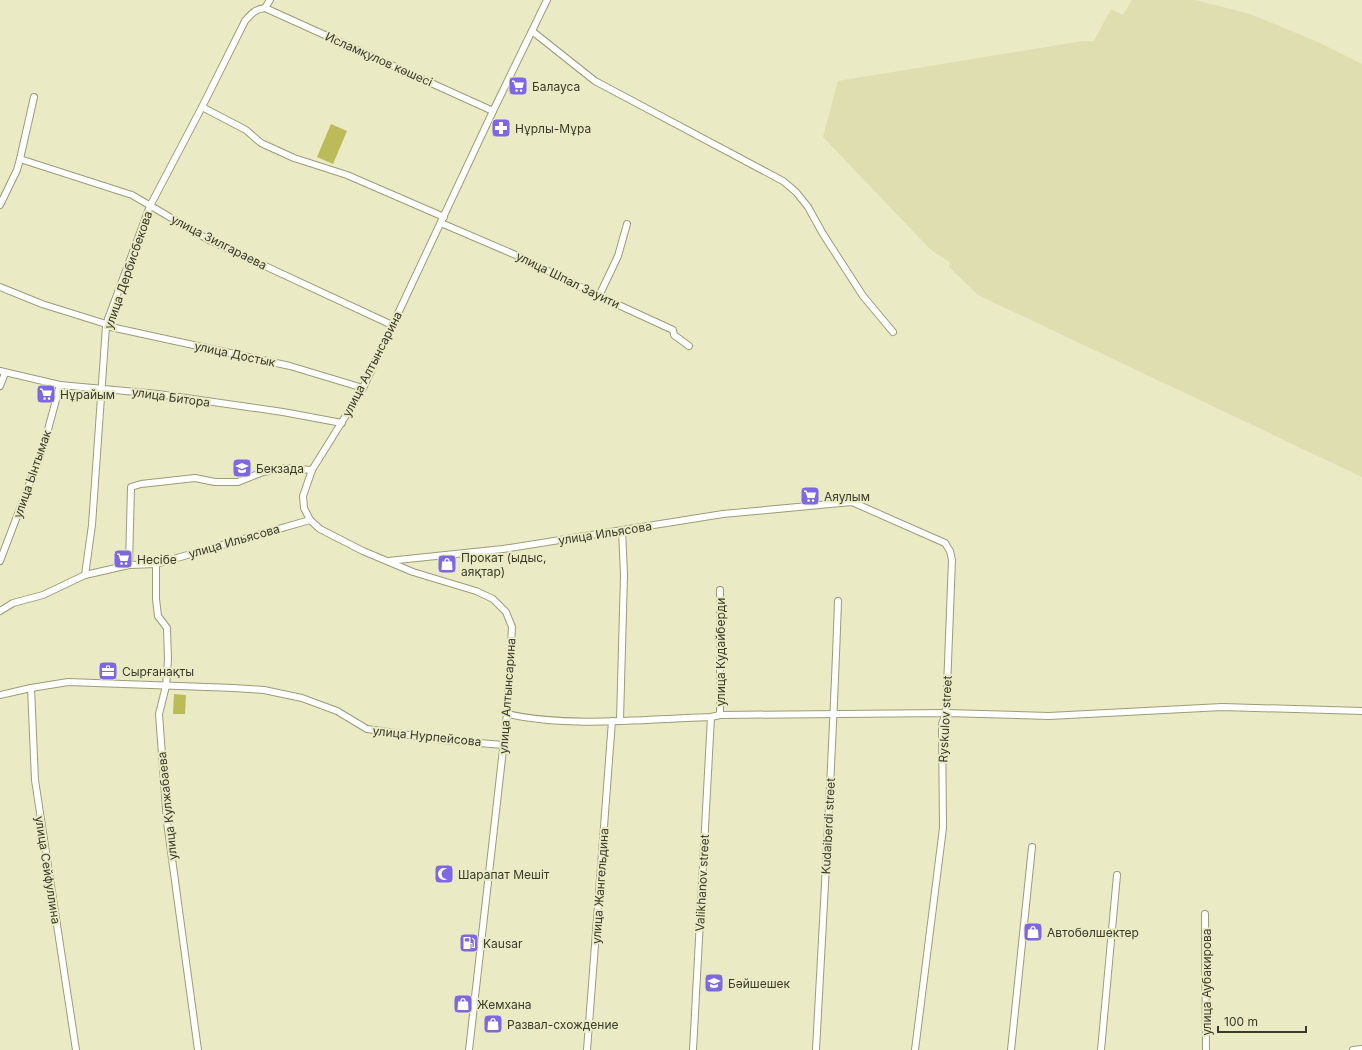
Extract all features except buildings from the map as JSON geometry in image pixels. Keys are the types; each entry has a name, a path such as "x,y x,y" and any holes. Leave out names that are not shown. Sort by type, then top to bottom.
{"street":[{"name":"улица Дербисбекова","path":"85,575 92,524 106,325 150,206 245,21 252,13 259,9 265,8 270,0"},
{"name":"улица Алтынсарина","path":"469,1050 507,714 512,627 506,612 493,599 476,590 413,572 363,551 320,529 310,520 304,508 303,496 312,470 362,388 547,0"},
{"name":"Исламқулов көшесі","path":"265,8 493,111"},
{"path":"532,31 595,81 783,181 796,192 808,207 823,234 863,296 893,332"},
{"path":"0,205 17,170 34,97"},
{"path":"202,107 246,130 261,143 287,155 347,175 444,217"},
{"name":"улица Зилгараева","path":"20,159 132,195 209,240 392,325"},
{"name":"улица Шпал Зауити","path":"441,223 518,256 673,330 674,335 689,346"},
{"path":"599,296 618,256 627,224"},
{"name":"улица Достык","path":"0,287 42,304 106,325 290,366 362,388"},
{"path":"0,386 3,372"},
{"name":"улица Битора","path":"3,372 60,385 158,394 283,412 342,423"},
{"name":"улица Ынтымак","path":"0,561 43,448 60,385"},
{"path":"129,565 130,487 141,484 195,478 215,482 238,482 262,472 287,468 312,470"},
{"name":"Ryskulov street","path":"823,504 852,502 944,543 950,551 952,560 946,713 942,724 943,828 915,1050"},
{"name":"улица Ильясова","path":"387,561 503,549 723,514 823,504"},
{"name":"улица Ильясова","path":"0,611 13,603 43,596 85,575 129,565 156,564 310,520"},
{"path":"620,720 624,575 622,530"},
{"name":"улица Кулжабаева","path":"156,564 158,616 167,628 168,660 166,686 159,714 167,822 198,1050"},
{"name":"улица Кудайберди","path":"720,590 720,715"},
{"name":"Kudaiberdi street","path":"816,1050 834,713 838,601"},
{"name":"улица Нурпейсова","path":"0,695 68,682 264,690 302,698 338,711 367,729 444,740 503,745"},
{"name":"улица Сейфуллина","path":"31,688 34,780 76,1050"},
{"path":"507,714 529,719 559,721 612,721 711,717 720,715 834,713 946,713 1049,716 1222,707 1362,710"},
{"name":"Valikhanov street","path":"693,1050 711,717"},
{"name":"улица Жангельдина","path":"587,1050 612,721"},
{"path":"1011,1050 1032,847"},
{"path":"1101,1050 1117,875"},
{"name":"улица Аубакирова","path":"1206,914 1206,1050"},
{"path":"1353,1050 1362,1049"}],"shaded area":[{"path":"1132,0 1195,0 1250,14 1318,42 1362,64 1362,477 978,295 949,267 950,262 931,250 823,137 838,81 1083,41 1094,41 1111,9 1123,15"},
{"path":"331,124 347,131 333,164 317,157"},
{"path":"174,694 186,695 185,714 173,714"}],"place":[{"name":"Балауса","path":"518,86"},
{"name":"Нұрлы-Мұра","path":"501,128"},
{"name":"Нұрайым","path":"46,394"},
{"name":"Бекзада","path":"242,468"},
{"name":"Аяулым","path":"810,496"},
{"name":"Несібе","path":"123,559"},
{"name":"Прокат (ыдыс, аяқтар)","path":"447,564"},
{"name":"Сырғанақты","path":"108,671"},
{"name":"Шарапат Мешіт","path":"444,874"},
{"name":"Автобөлшектер","path":"1033,932"},
{"name":"Kausar","path":"469,943"},
{"name":"Бәйшешек","path":"714,983"},
{"name":"Жемхана","path":"463,1004"},
{"name":"Развал-схождение","path":"493,1024"}]}
